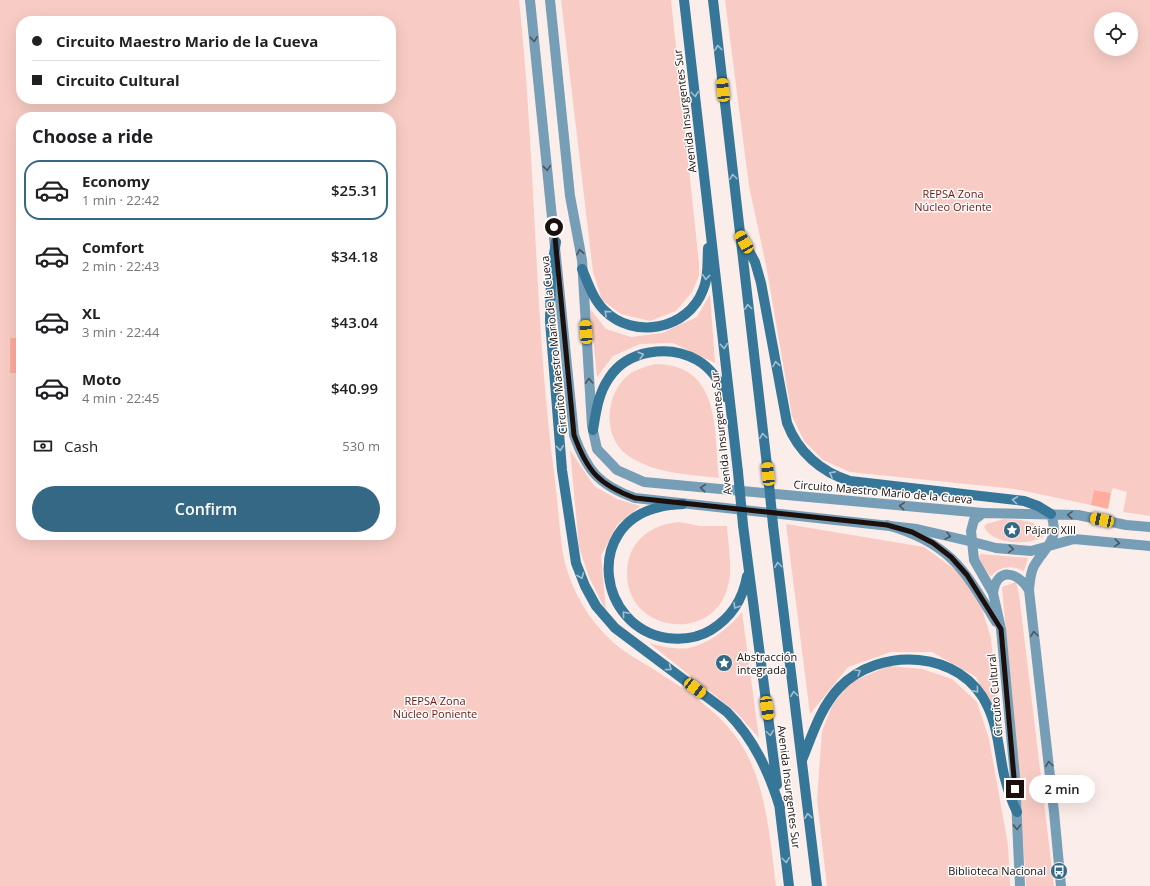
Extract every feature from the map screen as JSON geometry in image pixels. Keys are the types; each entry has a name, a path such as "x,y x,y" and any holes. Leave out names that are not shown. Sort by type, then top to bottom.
{"main road":[{"name":"Avenida Insurgentes Sur","path":"684,0 709,210 748,570 789,886"},
{"name":"Avenida Insurgentes Sur","path":"713,0 773,526 817,886"},
{"path":"582,269 596,299 604,310 615,320 635,326 650,328 664,326 678,320 696,303 706,283 709,210"},
{"path":"740,234 755,262 762,283 787,423 795,441 815,462 830,473 850,481 1024,501 1038,506 1051,514"},
{"path":"556,242 551,272 550,320 562,470 572,546 580,575 596,606 615,628 727,712 735,720 749,738 762,759 772,782 780,808"},
{"path":"593,430 599,398 612,374 622,364 634,357 658,352 681,353 703,364 723,389 732,415"},
{"path":"684,504 657,507 641,514 627,524 616,537 610,553 608,575 612,593 626,615 645,630 663,637 683,638 699,636 719,624 736,607 744,590 748,570"},
{"path":"802,760 824,707 846,681 864,669 887,660 905,659 929,661 947,668 962,677 976,689 988,707 997,735 1006,782 1017,812"}],"street":[{"name":"Circuito Maestro Mario de la Cueva","path":"530,0 556,242 574,435 580,452 592,472 600,480 615,490 635,498 917,529 996,548 1031,550 1074,539 1150,546"},
{"name":"Circuito Maestro Mario de la Cueva","path":"550,0 570,196 582,269 593,430 597,448 617,470 644,482 983,513 1078,515 1126,525 1150,527"},
{"name":"Circuito Cultural","path":"983,513 974,520 971,531 974,560 993,593 1001,629 1017,812 1020,886"},
{"path":"1051,514 1054,524 1054,534 1051,544 1035,565 1030,577 1029,590 1054,812 1060,886"},
{"path":"887,525 912,532 933,543 951,557 967,575 1001,629"},
{"path":"993,593 994,584 997,580 1000,577 1009,574 1018,577 1029,590"}],"green space":[{"name":"REPSA Zona Núcleo Poniente","path":"0,0 519,0 528,112 545,392 561,540 566,567 577,595 589,615 611,641 698,699 728,727 736,737 754,770 760,789 769,828 776,886 0,886"},
{"path":"561,0 671,0 699,263 699,276 692,292 676,311 650,321 621,314 602,300 593,272"},
{"name":"REPSA Zona Núcleo Oriente","path":"725,0 1150,0 1150,516 1123,512 1127,492 1113,488 1111,493 1094,490 1091,505 1015,489 850,472 823,460 804,441 792,416 766,265 749,186"},
{"path":"710,294 715,363 673,343 640,344 613,356 597,377 590,309 606,329 631,337 662,333 697,317"},
{"path":"655,364 676,367 692,375 703,387 710,403 714,421 719,478 660,470 637,461 627,455 619,447 611,428 610,417 611,406 618,386 625,378 635,371"},
{"path":"570,450 594,486 617,499 640,506 617,525 601,556 606,611 589,577 579,547"},
{"path":"1004,519 1032,522 1045,532 1044,536 1030,541 1012,542 995,537 984,527 986,524"},
{"path":"679,522 700,526 727,526 730,572 728,586 720,605 706,617 690,623 672,624 655,619 641,609 631,594 627,570 631,552 644,535 660,526"},
{"path":"786,524 924,547 957,571 979,600 991,638 999,722 976,677 932,652 891,652 848,667 810,714"},
{"path":"981,554 1028,558 1024,571 1011,567 994,573 991,577 977,558"},
{"path":"1016,582 1019,594 1054,886 1026,886 1019,777 1002,587"},
{"path":"742,612 759,738 737,713 649,643 679,648 697,646 712,639 731,624"},
{"path":"889,666 922,669 952,679 977,702 989,739 1008,845 1010,886 827,886 817,800 822,731 833,704 851,682"}],"building":[{"path":"10,338 16,338 16,373 10,373"},
{"path":"1094,490 1111,493 1108,509 1091,505"}],"place":[{"name":"Pájaro XIII","path":"1012,530"},
{"name":"Abstracción integrada","path":"724,663"},
{"name":"Biblioteca Nacional","path":"1059,871"}],"route":[{"path":"554,227 574,435 580,452 589,467 600,480 615,490 635,498 676,504 802,515 887,525 912,532 933,543 951,557 967,575 1001,629 1015,789"}]}
